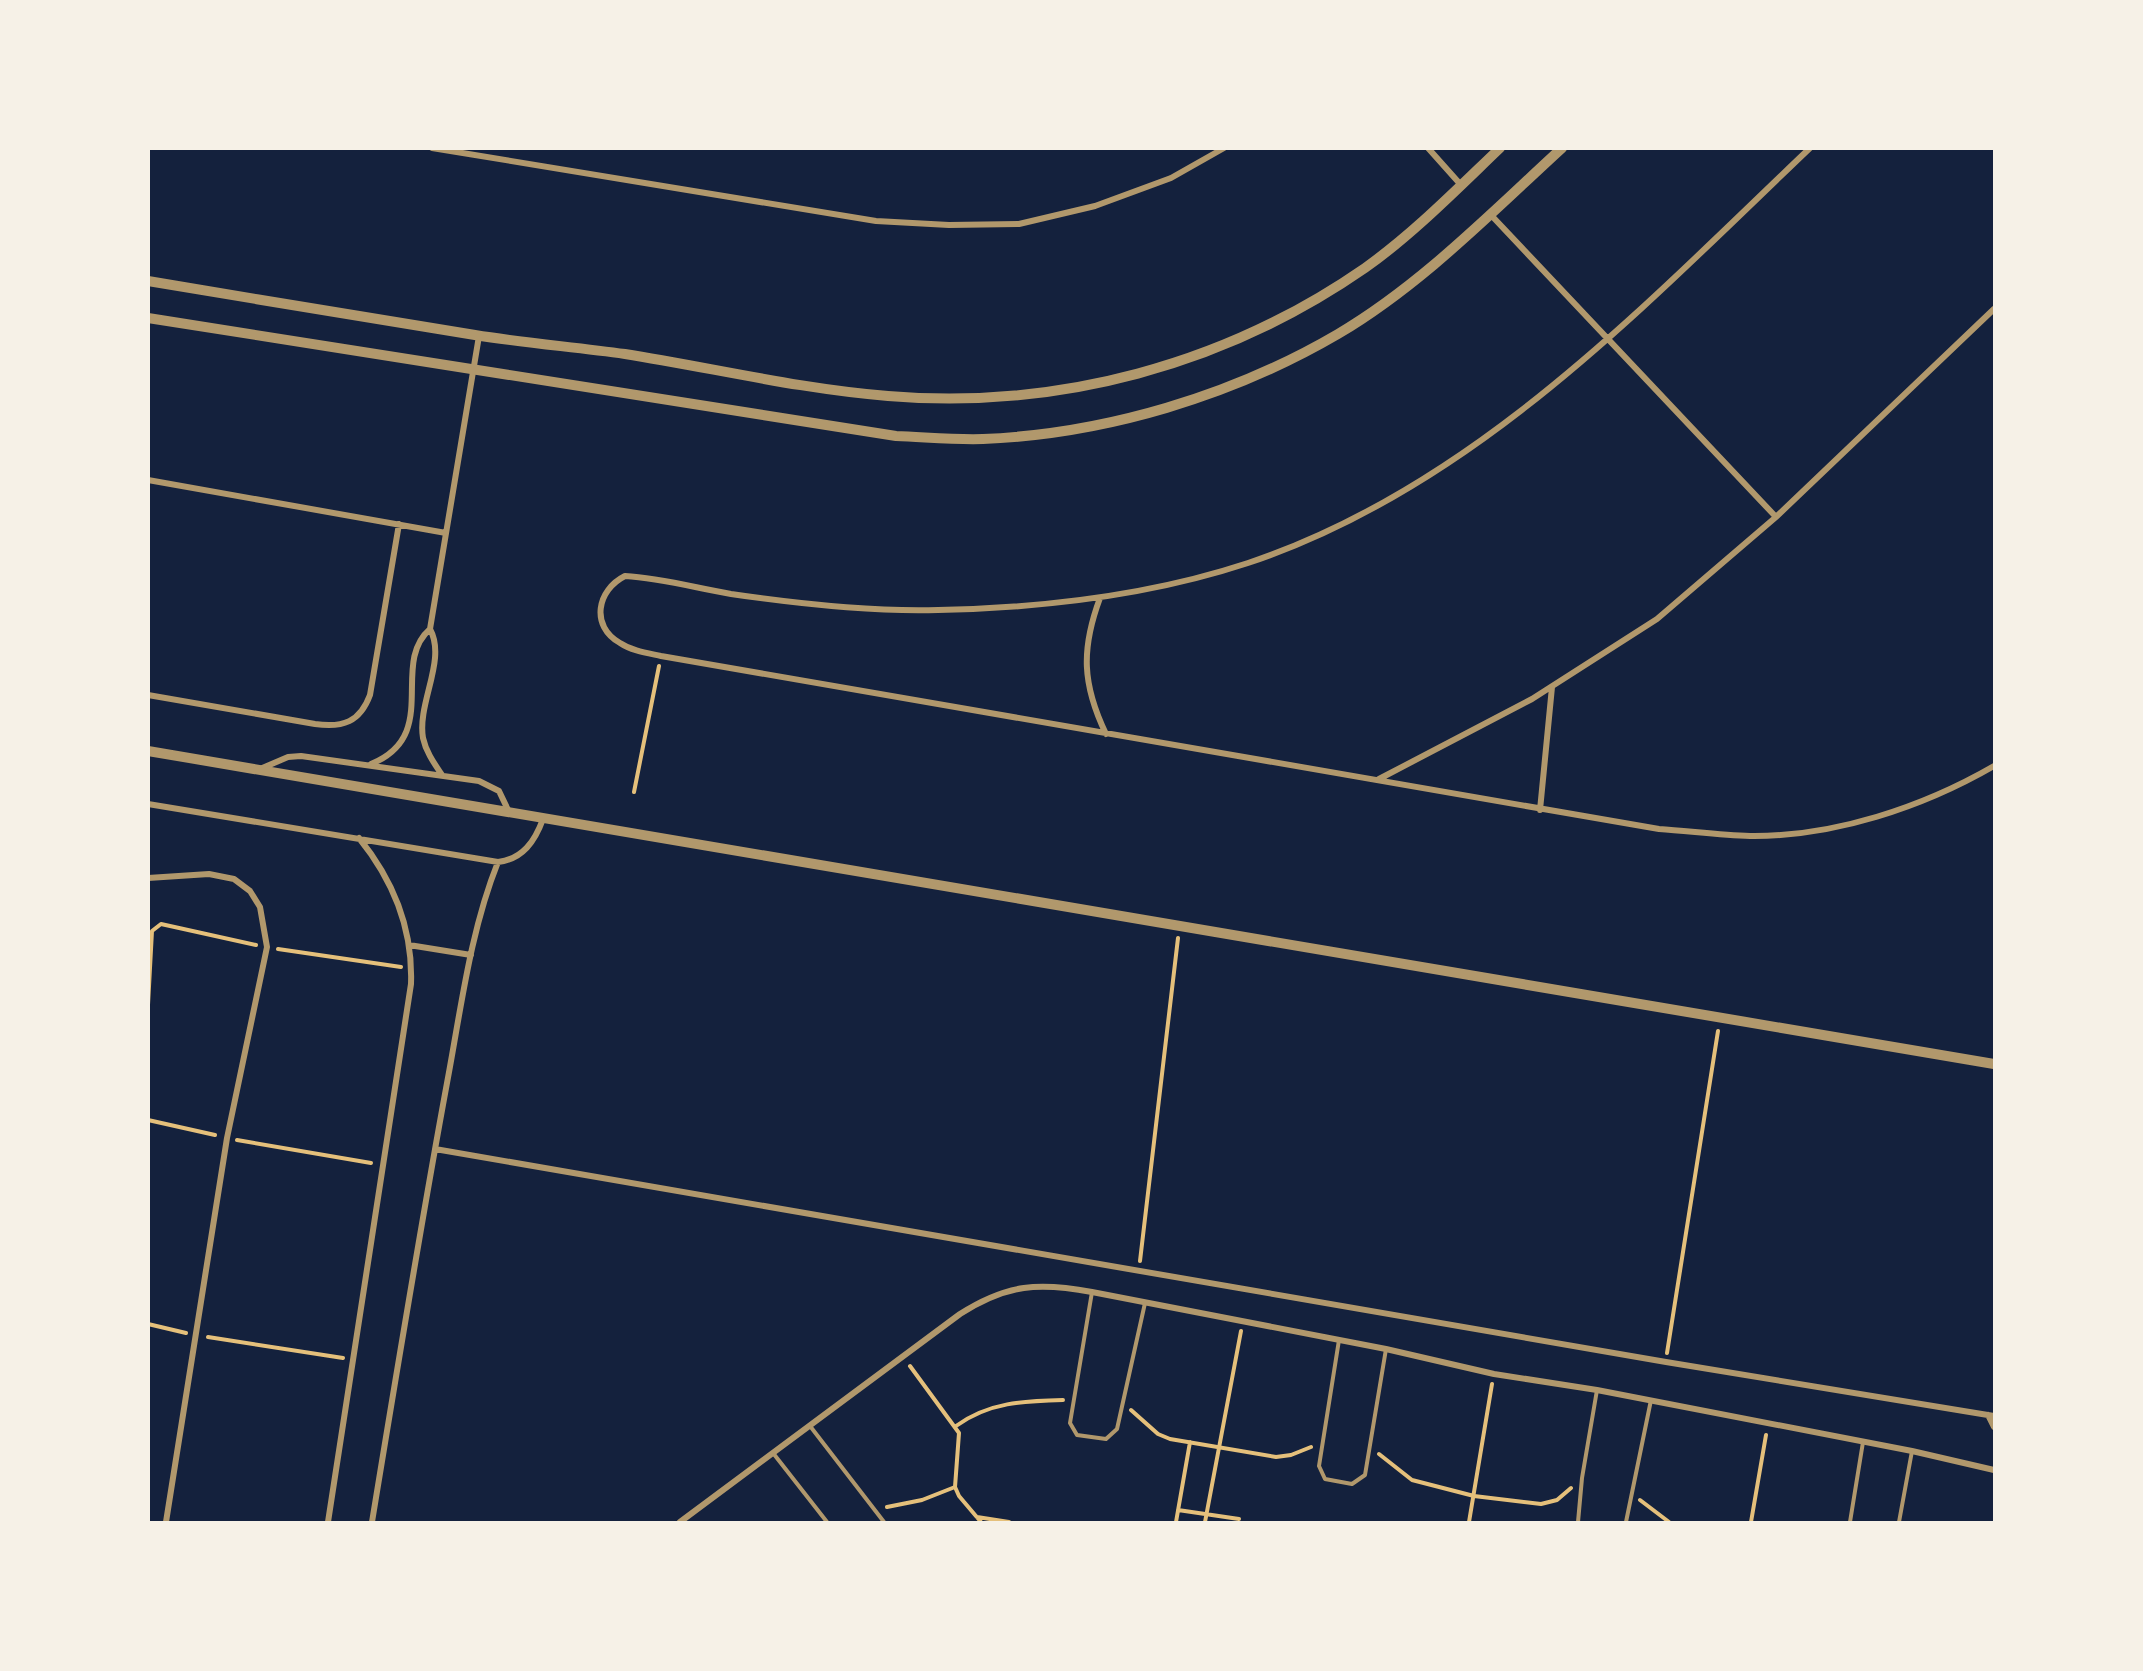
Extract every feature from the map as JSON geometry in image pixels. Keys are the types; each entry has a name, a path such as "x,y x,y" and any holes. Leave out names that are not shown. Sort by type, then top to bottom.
{"street":[{"path":"432,148 876,221 949,225 1020,224 1095,206 1171,178 1224,148"},
{"path":"1428,148 1461,185"},
{"path":"148,281 478,336 627,355 763,379 890,396 1009,398 1108,383 1214,350 1264,327 1316,299 1365,267 1461,185 1500,148"},
{"path":"148,318 896,436 982,439 1060,431 1117,420 1173,405 1281,364 1338,333 1386,302 1490,214 1562,148"},
{"path":"1810,148 1609,338 1469,447 1389,498 1344,523 1250,562 1200,577 1100,598 939,610 806,604 625,576 614,582 605,592 600,605 600,615 604,628 621,644 661,657 1106,734 1178,744 1540,810 1659,829 1752,836 1800,832 1894,811 1953,788 1995,766"},
{"path":"1490,214 1776,517"},
{"path":"1379,780 1552,687 1658,619 1776,517 1995,309"},
{"path":"442,775 429,755 423,738 423,720 436,652 430,629 478,336"},
{"path":"148,480 446,533"},
{"path":"148,695 315,724 340,726 352,722 366,706 370,695 399,524"},
{"path":"1100,598 1090,624 1086,671 1094,708 1106,734"},
{"path":"370,765 390,754 406,735 411,717 416,650 430,629"},
{"path":"414,676 430,678"},
{"path":"1540,810 1552,687"},
{"path":"148,750 543,819 1995,1064"},
{"path":"259,770 288,757 301,756 442,775 493,786 504,797 509,812"},
{"path":"148,804 498,862 513,860 521,854 534,839 543,819"},
{"path":"328,1522 381,1165 411,984 409,945 400,908 392,889 359,838"},
{"path":"372,1522 435,1149 471,955 484,897 498,862"},
{"path":"148,878 209,874 234,879 250,891 260,907 267,947 226,1138 166,1522"},
{"path":"409,945 471,955"},
{"path":"435,1149 1666,1362 1991,1415 1995,1427"},
{"path":"680,1522 967,1309 1005,1291 1054,1285 1386,1349 1494,1374 1597,1390 1912,1451 1995,1470"}],"lane":[{"path":"1092,1292 1070,1423 1074,1432 1106,1439 1117,1429 1145,1303"},
{"path":"1339,1340 1319,1470 1322,1477 1352,1484 1365,1475 1386,1349"},
{"path":"1578,1522 1582,1478 1597,1390"},
{"path":"1626,1522 1651,1400"},
{"path":"810,1426 884,1522"},
{"path":"1850,1522 1863,1442"},
{"path":"1899,1522 1912,1451"},
{"path":"773,1453 827,1522"}],"path":[{"path":"634,792 661,657"},
{"path":"148,1005 152,932 157,926 165,925 267,947 411,968"},
{"path":"1139,1271 1179,926"},
{"path":"1666,1362 1720,1017"},
{"path":"148,1120 226,1138 381,1165"},
{"path":"1205,1522 1242,1322"},
{"path":"148,1324 195,1335 352,1359"},
{"path":"902,1357 956,1426 961,1442 955,1487 959,1496 981,1522"},
{"path":"1469,1522 1494,1374"},
{"path":"956,1426 980,1412 1005,1403 1074,1400"},
{"path":"1123,1402 1158,1434 1219,1448 1276,1457 1291,1455 1323,1442"},
{"path":"1750,1522 1768,1423"},
{"path":"1176,1522 1190,1442"},
{"path":"1369,1446 1412,1480 1474,1496 1541,1504 1557,1500 1582,1478"},
{"path":"874,1510 922,1500 955,1487"},
{"path":"1632,1494 1668,1522"},
{"path":"1178,1510 1239,1520"},
{"path":"976,1517 1009,1522"}]}
